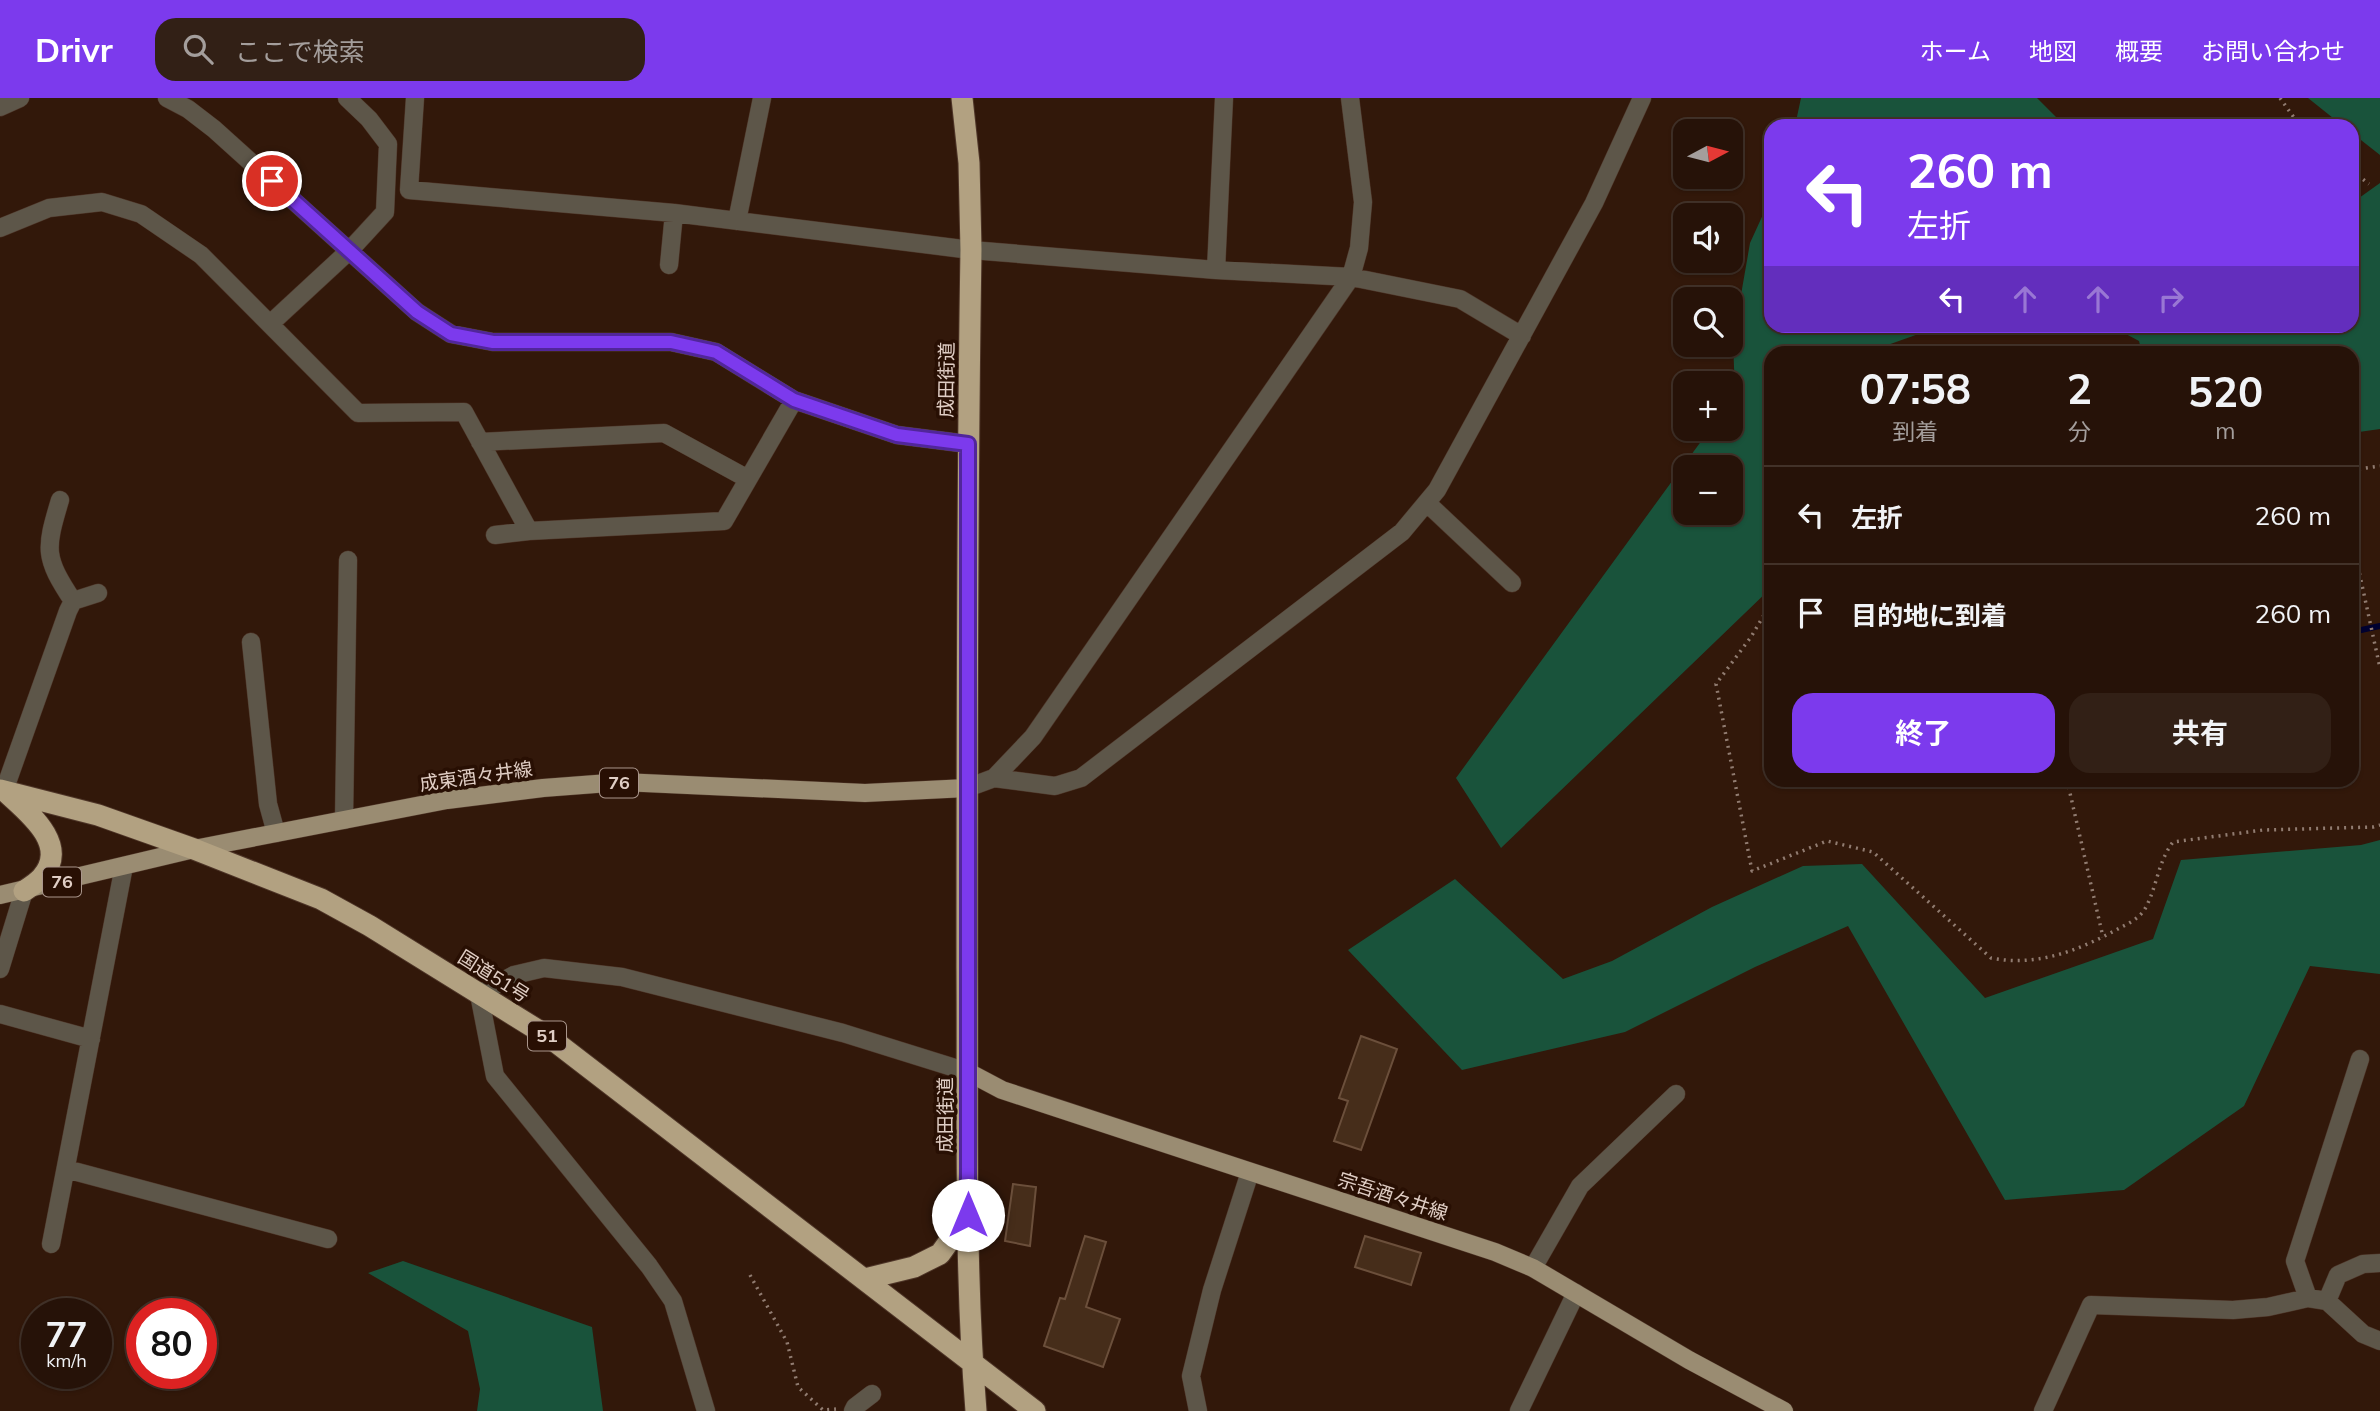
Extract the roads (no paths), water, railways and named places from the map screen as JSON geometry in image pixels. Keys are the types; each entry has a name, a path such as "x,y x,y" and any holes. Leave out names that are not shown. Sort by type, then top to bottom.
{"highway":[{"name":"成田街道","path":"962,98 968,163 971,250 968,444 968,1215 976,1411"},
{"name":"国道51号","path":"2,790 98,816 194,849 321,899 370,926 549,1037 972,1361"},
{"path":"2,790 35,818 48,837 51,851 48,865 42,877 24,891"},
{"path":"865,1279 914,1268 940,1254 968,1215"},
{"name":"51","path":"972,1361 1035,1411"}],"main road":[{"name":"成東酒々井線","path":"0,895 194,849 447,800 543,788 622,782 865,793 967,788"},
{"name":"宗吾酒々井線","path":"968,1072 1002,1090 1495,1252 1533,1268 1689,1360 1783,1411"}],"street":[{"path":"0,107 20,98"},
{"path":"167,98 188,109 214,129 417,312 451,334 493,342 671,342 716,352 794,400 897,435 968,444"},
{"path":"270,324 350,250 385,212 388,144 347,98"},
{"path":"415,98 409,190 674,213 971,250 1216,270 1351,277 1460,299 1522,336"},
{"path":"737,221 762,98"},
{"path":"1216,270 1224,98"},
{"path":"967,788 994,778 1032,737 1351,277 1359,248 1363,202 1350,98"},
{"path":"994,778 1055,786 1081,778 1402,532 1437,491 1594,203 1642,98"},
{"path":"0,228 49,208 102,202 141,214 201,255 358,413 464,412 529,531"},
{"path":"669,265 674,213"},
{"path":"495,535 724,521 794,400"},
{"path":"480,442 664,433 748,479"},
{"path":"60,499 49,537 49,557 55,574 73,601"},
{"path":"1427,503 1512,583"},
{"path":"344,820 348,561"},
{"path":"2,790 68,611 73,601 98,593"},
{"path":"251,642 268,804 276,833"},
{"path":"51,1244 124,866"},
{"path":"0,969 24,891"},
{"path":"706,1411 673,1301 649,1266 495,1076 479,994 514,975 544,968 622,977 843,1033 968,1072"},
{"path":"0,1014 91,1038"},
{"path":"2308,1298 2295,1261 2360,1059"},
{"path":"1533,1268 1580,1186 1676,1094"},
{"path":"66,1169 328,1239"},
{"path":"1198,1411 1191,1376 1212,1290 1250,1172"},
{"path":"2327,1301 2337,1275 2363,1264 2380,1263"},
{"path":"1519,1411 1576,1293"},
{"path":"2043,1411 2091,1305 2233,1310 2268,1307 2308,1298 2327,1301 2363,1334 2380,1341"},
{"path":"854,1409 872,1394"}],"waterway":[{"path":"2359,630 2380,626"}]}
